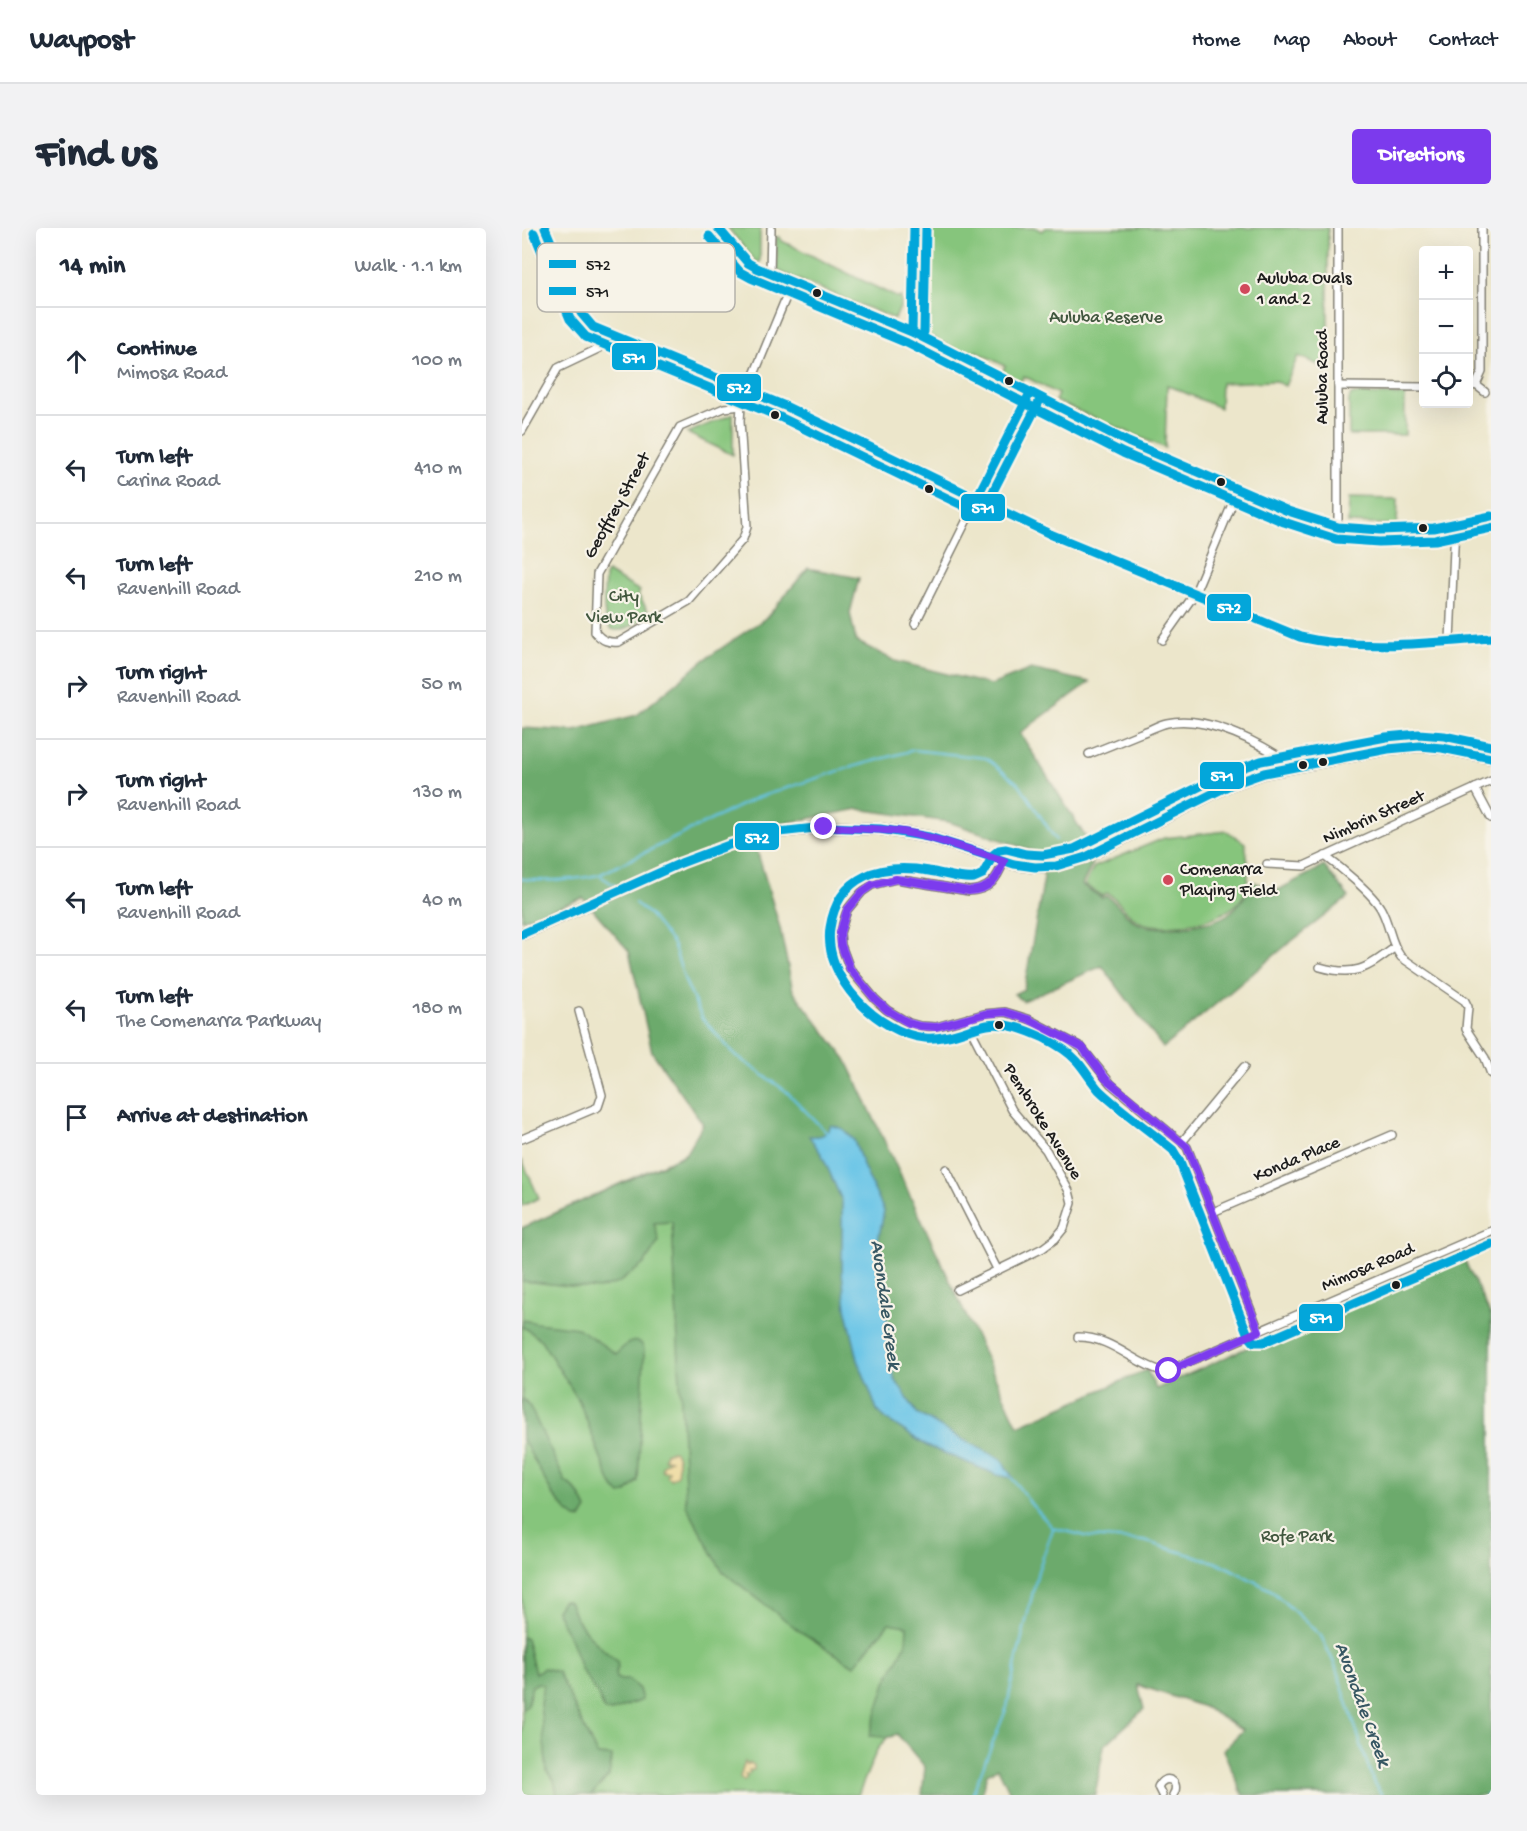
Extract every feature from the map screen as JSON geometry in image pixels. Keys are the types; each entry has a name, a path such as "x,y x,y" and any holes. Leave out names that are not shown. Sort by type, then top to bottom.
{"main road":[{"path":"522,934 700,856 752,837 797,828 866,828 907,833 929,837 1024,866 1044,867 1078,861 1230,785 1264,773 1388,749 1420,746 1491,758"}],"street":[{"path":"545,228 551,243"},
{"path":"718,228 731,243"},
{"path":"770,274 771,228"},
{"path":"912,332 914,228"},
{"name":"Auluba Road","path":"1338,228 1338,527"},
{"path":"1473,385 1482,372 1482,228"},
{"path":"735,248 748,263 770,274 912,332 1128,442 1288,511 1338,527 1401,531 1455,525 1491,516"},
{"name":"Geoffrey Street","path":"741,406 724,408 680,427 597,574 595,632 604,641 619,642 684,605 743,539 747,527 741,406 792,284"},
{"path":"582,312 593,327 748,390 1050,534 1279,630 1321,642 1344,644 1491,638"},
{"path":"522,431 558,368 602,347 610,334"},
{"path":"1338,386 1419,387"},
{"path":"1473,386 1485,392"},
{"path":"915,624 1030,393"},
{"path":"1162,640 1194,595 1238,490"},
{"path":"1450,641 1455,525"},
{"path":"1089,754 1165,723 1196,722 1223,730 1278,755 1296,767"},
{"name":"Nimbrin Street","path":"1267,864 1299,867 1491,781"},
{"path":"1475,788 1491,818"},
{"path":"1325,856 1346,872 1381,908 1394,948 1401,957 1465,1001 1468,1007 1466,1029 1485,1058 1491,1074"},
{"path":"1004,861 994,881 989,886 977,890 896,879 872,885 853,901 842,921 841,945 844,958 864,988 887,1010 909,1023 929,1028 993,1012 1016,1014 1082,1047 1106,1079 1182,1142 1190,1154 1259,1331"},
{"path":"1320,967 1341,973 1361,968 1371,965 1394,948"},
{"path":"522,1139 598,1107 601,1101 602,1095 579,1011"},
{"name":"Pembroke Avenue","path":"957,1290 1043,1248 1055,1239 1064,1228 1072,1203 1069,1191 1047,1150 1012,1110 973,1034 968,1018"},
{"path":"1182,1142 1244,1067"},
{"name":"Konda Place","path":"1213,1212 1392,1135"},
{"path":"946,1168 997,1269"},
{"name":"Mimosa Road","path":"1078,1336 1103,1340 1163,1372 1169,1371 1491,1231"},
{"path":"1162,1795 1159,1784 1166,1779 1176,1784 1173,1795"}],"green space":[{"path":"728,228 760,228 760,262 756,262"},
{"name":"Auluba Reserve","path":"923,228 1037,228 1041,231 1046,228 1328,228 1328,369 1298,356 1285,386 1275,381 1221,383 1220,408 1167,385 1165,448 1055,401 1058,394 1024,376 1020,382 1002,373 1005,366 976,351 973,357 918,331"},
{"path":"776,237 898,298 901,297 901,305 895,319 782,273 777,269"},
{"path":"1351,395 1405,395 1405,435 1349,435 1349,400"},
{"path":"733,414 733,455 687,433"},
{"path":"1349,498 1398,499 1397,525 1348,523"},
{"name":"Rofe Park","path":"808,568 859,578 850,613 856,641 895,661 991,685 1031,669 1090,682 1020,733 1090,844 1092,865 1082,885 1102,898 1107,896 1137,923 1162,928 1210,922 1228,914 1236,907 1253,882 1278,890 1324,866 1349,897 1288,944 1163,1048 1102,966 1023,1001 1014,994 1024,989 1044,878 1036,852 949,822 858,809 751,830 780,928 793,991 846,1059 1018,1426 1147,1370 1156,1389 1460,1251 1491,1316 1491,1795 1243,1795 1223,1750 1243,1730 1204,1707 1138,1685 1144,1709 1104,1746 1095,1795 1011,1795 998,1768 987,1774 981,1795 922,1795 925,1767 897,1734 891,1737 869,1736 887,1680 906,1644 907,1626 889,1623 854,1666 798,1630 722,1571 686,1505 672,1222 654,1223 659,1241 644,1264 618,1283 599,1289 522,1281 522,1228 685,1155 703,1124 652,1052 629,951 583,898 522,920 522,728 575,731 637,715 704,660 767,617"},
{"name":"City View Park","path":"607,572 640,591 638,595 650,614 624,629 615,630 610,627 604,612"},
{"name":"Comenarra Playing Field","path":"1227,831 1245,843 1248,881 1238,903 1214,917 1183,925 1142,923 1132,917 1107,893 1102,896 1085,885 1094,867 1164,838"},
{"path":"854,1077 950,1661 877,1750 858,1795 522,1795 522,1228"},
{"path":"522,1160 539,1198 522,1206"},
{"path":"523,1320 578,1328 616,1354 630,1342 641,1343 644,1357 638,1481 626,1493 620,1494 611,1484 579,1401 541,1340 522,1326"},
{"path":"522,1397 530,1407 565,1481 576,1490 583,1501 587,1510 581,1519 568,1512 553,1495 522,1438"},
{"path":"562,1601 568,1601 585,1630 617,1661 616,1678 629,1680 639,1689 642,1700 610,1712 604,1710 598,1695 581,1669 572,1643 556,1610"},
{"path":"522,1637 526,1638 535,1673 544,1668 558,1672 597,1755 612,1756 609,1776 591,1795 557,1795 554,1780 547,1772 540,1703 543,1685 538,1683 532,1686 527,1706 522,1709"}],"sand":[{"path":"674,1451 678,1459 678,1469 677,1475 671,1479 667,1476 669,1471 663,1471 662,1468 670,1460 664,1459 666,1452"},
{"path":"745,1762 747,1765 750,1763 754,1765 754,1770 749,1770 750,1773 745,1775 747,1777 744,1781 740,1777"}],"water":[{"path":"831,1125 843,1129 854,1140 884,1211 876,1252 894,1378 917,1413 1001,1459 1013,1478 997,1475 927,1446 886,1419 877,1410 858,1360 846,1308 842,1273 842,1201 822,1155 809,1136 822,1135"}],"waterway":[{"path":"599,875 756,798 845,769 914,750 986,758 1020,785 1056,840"},
{"name":"Avondale Creek","path":"522,879 560,880 599,875 617,887"},
{"name":"Avondale Creek","path":"635,903 649,914 673,944 685,981 702,1018 736,1056 786,1091 828,1134"},
{"name":"Avondale Creek","path":"1011,1477 1053,1528 1090,1537 1144,1541 1221,1564 1271,1590 1321,1636 1335,1665 1373,1781 1382,1795"},
{"path":"972,1795 1007,1707 1038,1571 1053,1529"},
{"path":"1486,1795 1491,1794"}],"transit line":[{"name":"572","path":"545,228 551,243"},
{"name":"572","path":"718,228 731,243"},
{"name":"572","path":"912,332 914,228"},
{"name":"571","path":"924,332 926,228"},
{"name":"571","path":"534,233 538,243"},
{"name":"571","path":"709,236 715,243"},
{"name":"572","path":"735,248 748,263 757,268 912,332 1128,442 1288,511 1338,527 1380,530 1434,528 1491,516"},
{"name":"571","path":"735,266 751,278 907,343 1123,453 1284,522 1336,539 1379,542 1435,540 1491,528"},
{"name":"571","path":"567,312 570,319 586,337 780,417 972,510 980,510 986,505 1041,398"},
{"name":"572","path":"581,312 593,327 785,406 1050,534 1300,637 1371,645 1420,644 1491,638"},
{"name":"572","path":"976,499 1030,393"},
{"name":"571","path":"1491,746 1444,736 1419,734 1386,737 1261,761 1225,774 1074,849 1043,855 999,850 994,854 983,874 974,878 912,869 879,871 865,876 852,884 842,895 830,928 830,947 835,966 845,983 857,1000 889,1026 907,1034 925,1038 957,1034 994,1024 1016,1027 1037,1035 1070,1054 1099,1090 1173,1150 1179,1160 1248,1335 1254,1342 1264,1342 1491,1244"},
{"name":"572","path":"522,934 681,863 770,833 824,827 880,829 929,837 1014,864 1035,867 1056,866 1086,857 1230,785 1264,773 1388,749 1420,746 1491,758"}],"place":[{"name":"Auluba Ovals 1 and 2","path":"1245,289"},
{"name":"Comenarra Playing Field","path":"1168,880"}],"route":[{"path":"824,827 880,829 929,837 1004,861 995,880 989,886 981,889 969,891 896,879 872,885 853,901 842,921 840,933 844,958 864,988 887,1010 909,1023 929,1028 993,1012 1016,1014 1028,1019 1082,1047 1106,1079 1187,1147 1259,1331 1169,1371"}]}
